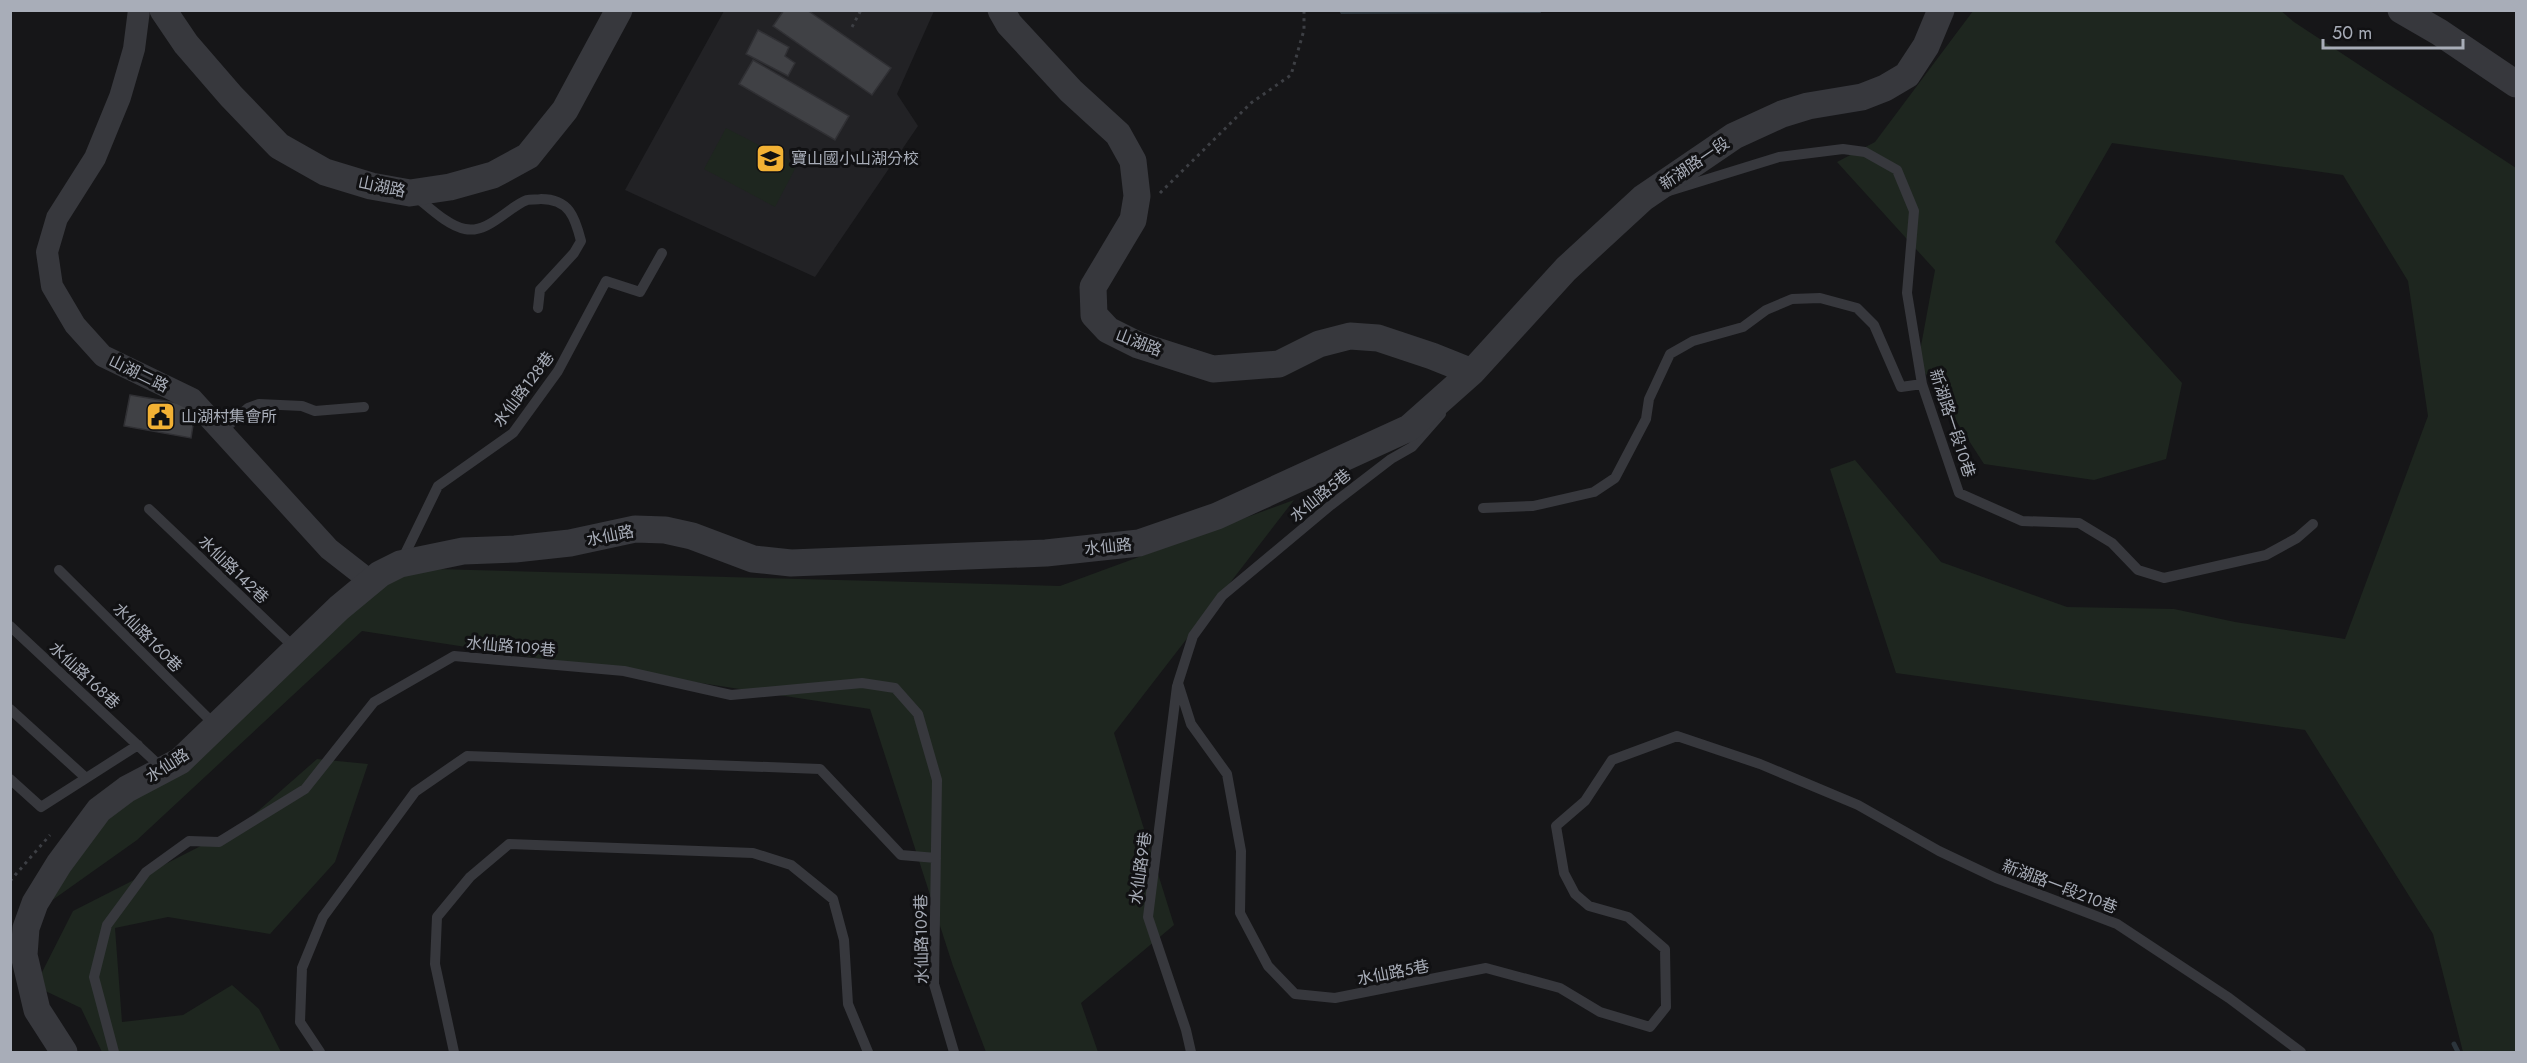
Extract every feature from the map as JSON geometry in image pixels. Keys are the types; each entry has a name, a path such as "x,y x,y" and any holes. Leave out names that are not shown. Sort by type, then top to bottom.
{"street":[{"name":"山湖二路","path":"139,10 134,49 120,97 104,138 95,158 57,218 47,252 52,286 75,325 103,356 192,399 329,549 370,581"},
{"name":"山湖路","path":"163,10 186,44 279,146 325,172 371,186 410,193 450,187 494,175 528,156 565,110 620,10"},
{"name":"山湖路","path":"1001,10 1009,24 1071,91 1118,134 1133,161 1137,196 1133,220 1093,287 1094,315 1108,330 1138,345 1179,356 1213,369 1279,364 1319,344 1350,336 1378,338 1472,372"},
{"name":"新湖路一段","path":"1472,372 1566,269 1643,198 1734,136 1808,105 1862,97 1885,88 1907,75 1926,46 1941,10"},
{"path":"2401,10 2439,32 2517,84"},
{"name":"水仙路","path":"64,1053 37,1010 24,955 26,928 35,903 78,836 99,810 127,789 180,761 339,608 370,581 400,564 463,551 515,549 570,543 635,529 665,530 692,536 753,559 791,563 1046,553 1139,543 1217,516 1409,428 1472,372"}],"lane":[{"name":"新湖路一段10巷","path":"1643,198 1779,158 1843,148 1865,152 1897,170 1914,211 1907,293 1922,384 1959,493 2022,521 2079,523 2112,543 2138,570 2164,579 2266,555 2297,538 2313,524"},
{"path":"410,193 466,230 483,227 528,200 554,200 567,207 577,225 581,241 574,253 540,290 538,308"},
{"name":"水仙路128巷","path":"400,564 438,486 513,433 558,371 606,281 640,292 662,253"},
{"path":"1484,508 1533,506 1594,492 1615,478 1646,419 1649,399 1670,354 1693,341 1743,327 1766,310 1792,299 1820,298 1857,308 1874,325 1901,387 1922,384"},
{"name":"水仙路5巷","path":"1472,372 1430,428 1412,447 1391,459 1331,505 1222,596 1193,636 1178,683 1191,724 1227,774 1240,851 1240,913 1268,966 1295,994 1335,998 1486,968 1560,988 1600,1012 1650,1028 1666,1007 1665,949 1628,917 1589,906 1575,894 1564,873 1556,826 1585,801 1612,760 1677,736 1760,764 1858,805"},
{"path":"222,431 248,408 259,404 302,406 315,411 364,407"},
{"name":"水仙路142巷","path":"149,509 297,650"},
{"name":"水仙路160巷","path":"59,570 216,726"},
{"name":"水仙路168巷","path":"10,626 165,770"},
{"name":"水仙路109巷","path":"114,1053 94,976 107,925 146,872 189,841 219,842 305,789 374,702 454,656 624,671 731,695 862,683 895,688 918,714 937,780 934,984 954,1053"},
{"name":"水仙路9巷","path":"1178,683 1148,917 1186,1030 1191,1053"},
{"path":"10,709 86,778"},
{"path":"10,779 41,807 138,745"},
{"path":"320,1053 300,1022 302,968 323,917 416,792 467,756 820,769 901,855 936,858"},
{"name":"新湖路一段210巷","path":"1858,805 1939,852 1996,878 2117,924 2229,998 2301,1053"},
{"path":"454,1053 435,964 437,917 470,877 509,844 753,853 791,865 833,899 844,940 848,1004 868,1053"}],"path":[{"path":"852,27 861,10"},
{"path":"1133,220 1251,103 1291,75 1304,30 1304,10"}],"shaded area":[{"path":"2280,10 2294,22 2516,168 2516,1052 2463,1052 2433,934 2305,730 1896,673 1830,469 1855,460 1941,562 2067,607 2174,609 2235,622 2345,639 2428,416 2408,281 2343,175 2112,143 2055,242 2182,383 2166,459 2094,480 1984,464 1918,362 1935,270 1837,162 1875,142 1973,11"},
{"name":"寶山國小山湖分校","path":"724,11 934,11 897,94 918,126 815,277 625,190"},
{"path":"1339,11 1540,11 1541,13 1341,14"},
{"path":"726,128 797,165 775,207 704,169"},
{"path":"1294,500 1114,733 1174,925 1081,1003 1098,1052 986,1052 953,966 870,709 362,631 137,840 37,911 24,899 154,767 395,568 1060,586"},
{"path":"317,759 368,764 335,862 270,934 168,917 115,928 122,1022 183,1015 232,985 259,1009 281,1052 102,1052 81,1008 35,986 73,911 242,825"}],"building":[{"path":"784,10 807,10 891,68 872,95 773,26"},
{"path":"758,30 789,47 785,56 795,63 788,76 746,54"},
{"path":"753,60 849,116 835,140 739,84"},
{"name":"山湖村集會所","path":"130,395 196,406 191,438 124,426"}],"waterway":[{"path":"2454,1044 2458,1052"}],"place":[{"name":"寶山國小山湖分校","path":"770,158"},
{"name":"山湖村集會所","path":"160,416"}]}
